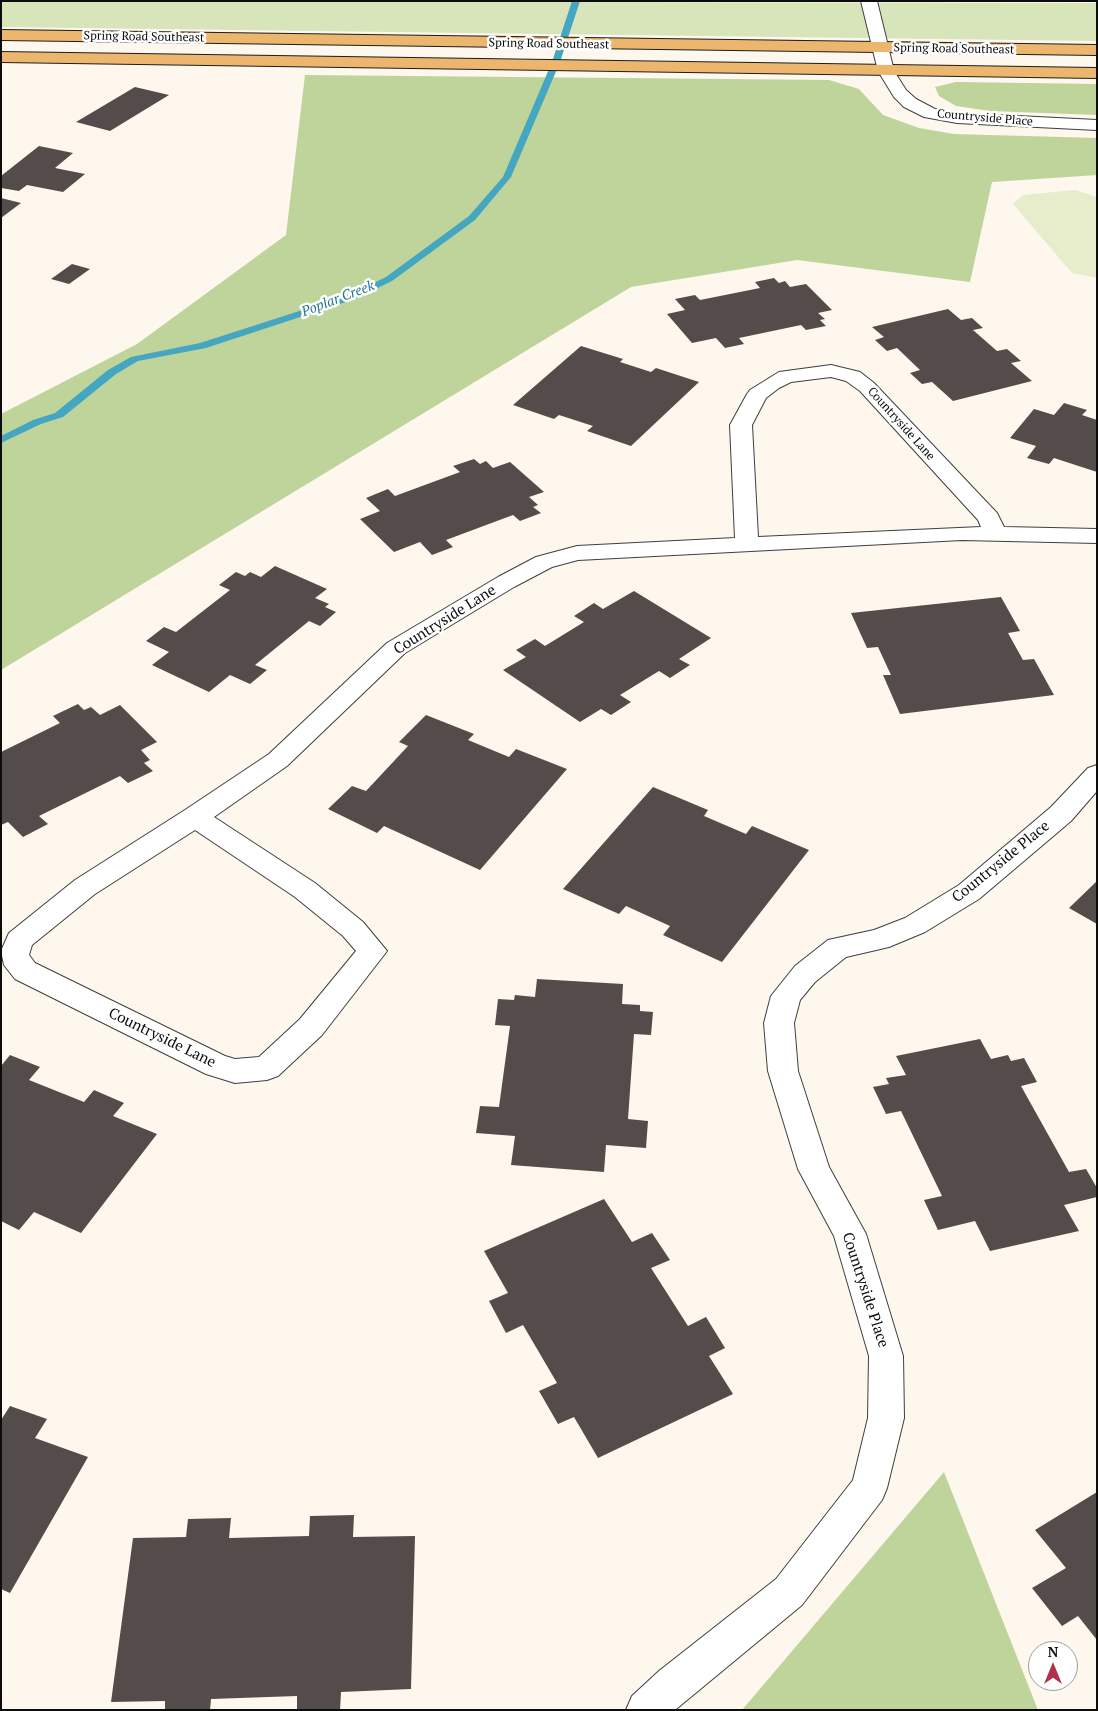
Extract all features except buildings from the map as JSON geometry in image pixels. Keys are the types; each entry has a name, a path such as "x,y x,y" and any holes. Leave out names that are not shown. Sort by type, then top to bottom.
{"main road":[{"name":"Spring Road Southeast","path":"1,35 1097,50"},
{"name":"Spring Road Southeast","path":"1,57 1097,73"}],"street":[{"name":"Countryside Place","path":"869,1 882,48 886,71 900,93 910,103 930,113 957,118 1097,126"},
{"name":"Countryside Lane","path":"747,545 742,425 757,394 772,384 786,376 831,371 853,376 867,387 989,518 994,532"},
{"name":"Countryside Lane","path":"195,817 305,890 353,929 373,951 311,1027 267,1068 235,1070 218,1066 25,970 14,958 19,940 85,888 195,817 278,760 396,648 506,582 544,562 577,553 994,532 1097,536"},
{"name":"Countryside Place","path":"646,1710 673,1685 789,1592 869,1488 886,1418 886,1356 850,1234 814,1168 783,1071 779,1023 786,996 806,974 838,948 879,940 916,925 969,892 1061,814 1097,774"}],"green space":[{"path":"1,1 1097,3 1097,41 1,27"},
{"path":"305,75 829,80 859,89 883,115 919,128 954,134 1097,138 1097,175 992,182 970,282 797,260 631,287 1,670 1,414 137,344 286,235"},
{"path":"956,82 1097,84 1097,115 990,111 956,106 939,96 935,87"},
{"path":"1075,190 1097,197 1097,278 1072,273 1013,204 1023,195"},
{"path":"944,1472 1028,1685 1028,1691 1030,1691 1038,1710 742,1710"}],"waterway":[{"name":"Poplar Creek","path":"1,440 37,422 59,415 112,372 135,359 202,346 352,297 389,279 472,218 492,197 507,177 556,62 576,1"}]}
